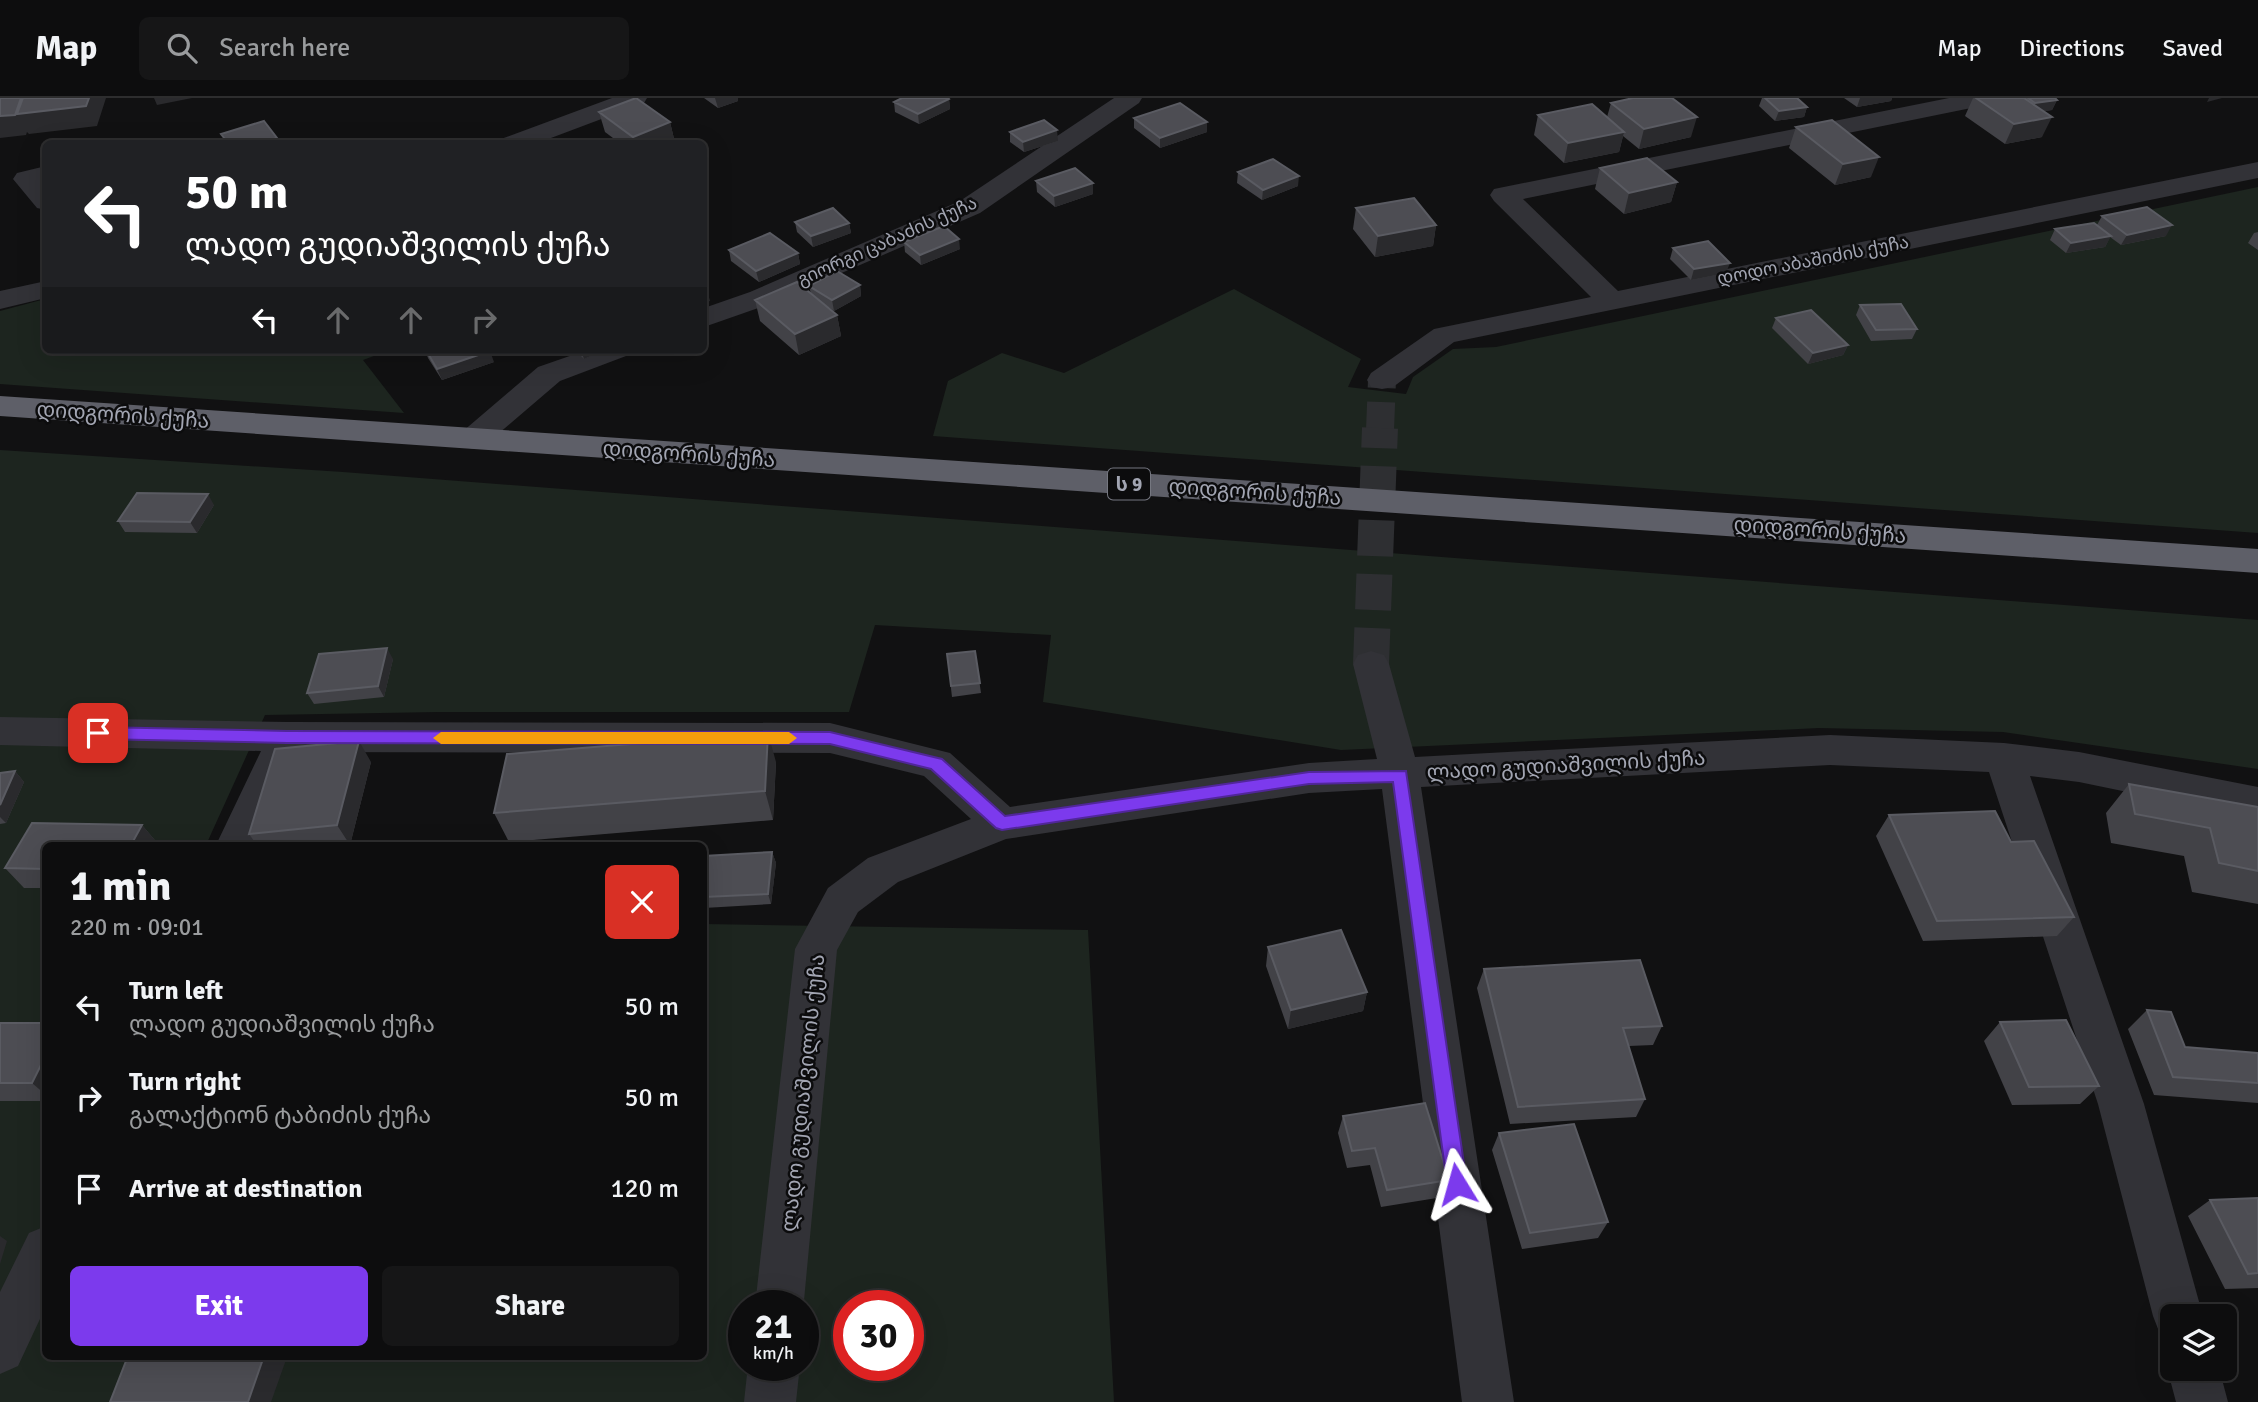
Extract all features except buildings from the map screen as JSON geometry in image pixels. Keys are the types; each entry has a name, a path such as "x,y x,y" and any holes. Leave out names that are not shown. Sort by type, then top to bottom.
{"highway":[{"name":"დიდგორის ქუჩა","path":"0,406 2258,561"}],"street":[{"path":"521,140 635,98"},
{"name":"გიორგი ცაბაძის ქუჩა","path":"707,317 760,298 970,207 1130,98"},
{"path":"1612,301 1503,195 1907,105 1986,98"},
{"name":"დოდო აბაშიძის ქუჩა","path":"1382,380 1444,335 2258,170"},
{"path":"42,175 26,179 42,197"},
{"path":"0,300 42,290"},
{"path":"473,439 549,374 604,354"},
{"path":"1371,664 1400,775 1488,1402"},
{"path":"0,731 287,737 830,738 936,764 1002,824"},
{"path":"237,842 287,737"},
{"name":"ლადო გუდიაშვილის ქუჩა","path":"782,1290 816,949 843,900 883,870 1002,824 1309,778 1830,750 2004,758 2079,767 2258,803"},
{"path":"2004,758 2121,1104 2175,1304"},
{"path":"0,1348 42,1259"},
{"path":"770,1402 772,1381"},
{"path":"2196,1381 2202,1402"}],"shaded area":[{"path":"2258,187 2258,533 933,436 948,381 1002,353 1064,373 1234,289 1361,359 1348,387 1406,394 1413,377 1453,349 1496,347"},
{"path":"42,300 42,354 379,354 363,360 404,413 0,384 0,311"},
{"path":"0,450 343,472 2258,620 2258,769 2003,732 1819,728 1341,750 1043,702 1051,635 875,625 849,712 438,712 265,715 207,842 42,842 42,1360 707,1360 707,924 1088,930 1114,1402 0,1402"}],"tunnel":[{"path":"1380,430 1382,380"},
{"path":"1371,664 1380,428"}],"slow traffic":[{"path":"441,738 789,738"}],"route":[{"path":"98,733 287,737 830,738 936,764 1002,824 1309,778 1400,775 1457,1184"}]}
